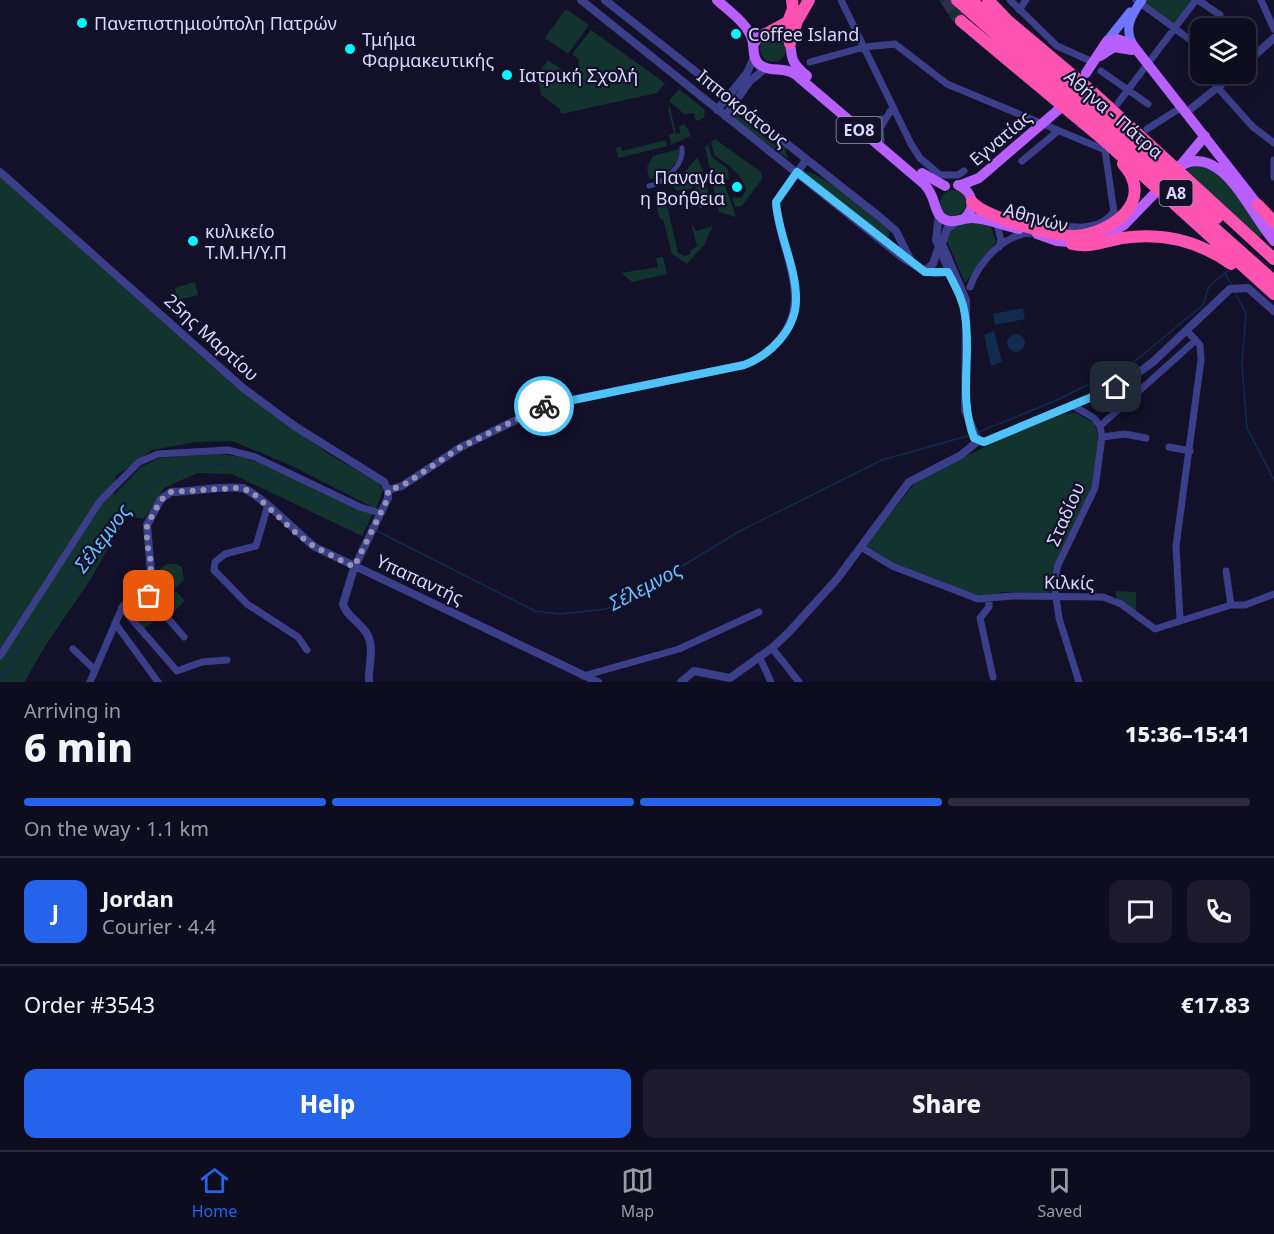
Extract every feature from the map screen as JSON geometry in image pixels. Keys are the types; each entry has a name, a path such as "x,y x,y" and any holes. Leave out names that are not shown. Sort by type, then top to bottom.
{"highway":[{"path":"767,32 788,22 793,9 792,0"},
{"path":"790,48 797,21 809,0"},
{"name":"Αθήνα - Πάτρα","path":"957,0 1274,280"},
{"name":"Αθήνα - Πάτρα","path":"971,0 1274,270"},
{"path":"988,0 1274,259"},
{"path":"997,0 1025,34"},
{"path":"961,21 1106,142 1274,294"},
{"path":"972,202 992,216 1059,234 1072,236 1098,231 1125,213 1135,192 1132,176 1106,142"},
{"path":"1258,205 1274,222"},
{"path":"1072,244 1087,246 1133,237 1185,240 1218,255 1274,294"}],"main road":[{"name":"ΕΟ8","path":"717,0 743,23 754,44 754,57"},
{"path":"1086,73 1107,41 1140,1"},
{"path":"1140,1 1128,25 1129,37 1145,62 1258,205 1274,231"},
{"name":"ΕΟ8","path":"743,23 767,32 784,35 800,69 927,178 945,186"},
{"path":"754,44 767,32"},
{"path":"1107,41 1123,40 1136,48"},
{"path":"1093,62 1105,51 1114,47 1129,48 1145,62"},
{"path":"778,68 786,62 790,48"},
{"path":"754,57 766,68"},
{"name":"ΕΟ8","path":"766,68 778,68 796,75 924,184 935,199 939,214"},
{"name":"Εγνατίας","path":"961,185 979,178 1058,110"},
{"path":"1205,136 1179,168 1198,160 1217,166 1274,241"},
{"path":"935,199 945,186 961,185 971,195 972,202 969,213 960,220"},
{"name":"Αθηνών","path":"939,214 947,220 977,218 1072,244 1101,238 1117,231 1155,193"}],"street":[{"name":"Ιπποκράτους","path":"581,0 717,110 920,266"},
{"name":"Ιπποκράτους","path":"605,0 896,231 920,266"},
{"path":"841,0 915,151 925,164 944,176 958,175 964,171"},
{"path":"1010,0 1057,46 1093,62"},
{"path":"1019,10 1026,0"},
{"path":"1118,103 1145,62 1197,0 1220,15"},
{"path":"1261,0 1274,29"},
{"path":"1140,1 1190,40"},
{"path":"1256,54 1274,38"},
{"path":"810,62 864,47 900,45 947,84 1105,150 1114,211 1108,218 1094,225 1078,227 1026,219 1022,212"},
{"path":"717,110 747,73 754,57"},
{"path":"725,116 750,81 766,68"},
{"path":"1101,71 1148,104"},
{"path":"1147,129 1184,110 1223,84"},
{"path":"1218,88 1252,127 1274,143"},
{"path":"881,140 880,128 883,119 893,107"},
{"path":"861,123 883,119"},
{"path":"1022,161 1055,130"},
{"path":"649,186 662,183 682,158 682,148"},
{"path":"369,682 371,650 368,636 346,611 343,604 354,567 388,498 388,490 402,486 461,447 547,405 744,365 765,354 785,332 796,302 776,202 806,160"},
{"path":"1274,160 1274,177"},
{"name":"25ης Μαρτίου","path":"0,172 243,388 296,428 378,478 388,490"},
{"path":"939,214 936,233 938,249 963,291 966,315 965,410 976,440"},
{"path":"948,268 942,236 960,220"},
{"path":"997,224 1001,240 999,247"},
{"path":"970,287 974,274 999,247 1017,235 1033,233"},
{"path":"920,266 933,264 938,249"},
{"path":"920,266 948,268"},
{"path":"976,440 984,442 1131,379 1187,331 1230,289 1245,287 1260,297 1274,311"},
{"path":"1180,619 1176,546 1201,360 1200,347 1187,331"},
{"path":"1072,405 1092,416 1100,426 1196,340"},
{"name":"Σταδίου","path":"1079,682 1054,597 1055,578 1058,565 1095,488 1102,437 1100,426"},
{"path":"1102,437 1125,434 1146,438"},
{"path":"681,682 694,671 730,678 772,648 831,586 909,482 961,455 976,440"},
{"path":"1169,447 1190,451"},
{"path":"0,656 100,501 139,462 158,454 228,450 255,457 379,517"},
{"name":"Υπαπαντής","path":"90,682 122,608 141,586 152,567 147,543 147,525 164,495 171,492 243,488 251,491 290,528 315,547 598,682"},
{"path":"268,506 256,546 225,554 215,562 214,570 247,604 298,637 307,650"},
{"name":"Κιλκίς","path":"861,547 892,567 978,599 989,600 1013,596 1107,598 1125,606 1155,629 1180,619 1231,605 1245,605 1274,594"},
{"path":"1226,571 1231,605"},
{"path":"141,586 184,637"},
{"path":"989,600 988,607 980,618 993,677"},
{"path":"122,608 177,671 202,662 227,660"},
{"path":"583,676 679,649 759,612"},
{"path":"115,623 158,682"},
{"path":"772,648 799,682"},
{"path":"73,649 95,670"},
{"path":"759,656 771,682"}],"green space":[{"path":"939,0 947,0 964,15 954,23"},
{"path":"1142,0 1196,0 1175,29"},
{"path":"566,9 589,25 568,54 545,38"},
{"path":"591,30 665,83 657,93 561,114 560,109 541,95 537,76 548,60 568,74 578,67 579,60 572,54"},
{"path":"773,36 783,39 786,49 783,59 773,62 763,59 760,49 763,39"},
{"path":"679,89 705,110 704,118 696,121 694,113 684,114 669,101"},
{"path":"670,107 676,134 680,133 679,126 685,124 691,136 671,145 669,135 674,133 668,108"},
{"path":"732,111 773,144 785,147 788,159 730,117"},
{"path":"715,139 761,172 762,179 742,206 735,207 733,198 742,197 746,190 744,184 734,170 714,155 711,142"},
{"path":"666,140 667,146 618,158 616,148 621,147 622,151"},
{"path":"708,144 712,157 728,169 729,179 723,180 710,170 705,147"},
{"path":"680,149 681,156 665,175 649,179 647,167 653,156"},
{"path":"697,157 703,171 691,189 677,191 673,187"},
{"path":"1203,164 1221,178 1243,205 1263,234 1257,240 1184,170"},
{"path":"802,170 825,180 847,195 889,230 889,236 885,238 882,236 803,174"},
{"path":"710,174 725,185 736,217 719,212"},
{"path":"704,175 710,200 701,203 702,208 699,208 696,194 693,192"},
{"path":"0,177 232,384 326,452 378,483 383,490 376,509 290,465 232,441 196,442 152,450 116,476 114,495 141,467 160,458 220,454 241,457 274,468 373,513 362,536 232,474 197,473 164,488 144,519 128,516 25,682 0,682"},
{"path":"953,190 962,194 966,203 962,212 953,216 944,212 940,203 944,194"},
{"path":"667,205 678,253 685,256 697,246 691,223 696,231 713,226 704,245 687,264 672,254 663,219 660,219 657,207"},
{"path":"974,220 991,227 996,242 965,283 947,241 952,228"},
{"path":"663,257 667,274 632,282 621,273 658,267 656,258"},
{"path":"195,282 198,295 177,300 175,288"},
{"path":"1076,413 1094,423 1099,445 1097,467 1082,510 1061,551 1050,593 1002,592 983,597 893,563 866,545 915,483 1006,436 1060,414"},
{"path":"176,564 182,567 184,580 160,604 146,586 162,567"},
{"path":"176,591 185,601 170,615 160,605"},
{"path":"1115,591 1136,592 1136,612 1117,599"},
{"path":"144,595 163,616 144,628 127,607 135,597"}],"water":[{"path":"1023,308 1025,319 995,325 993,314"},
{"path":"994,331 1002,362 991,366 984,335"},
{"path":"1012,334 1020,334 1025,339 1023,350 1012,352 1007,347 1007,339"}],"waterway":[{"name":"Σέλεμνος","path":"979,432 1057,400 1135,361 1203,305 1209,286 1230,269"},
{"path":"1225,274 1232,285"},
{"path":"1235,292 1246,314 1242,364 1247,428 1274,480"},
{"name":"Σέλεμνος","path":"377,531 535,611 560,614 606,609 630,598 738,532 882,460 971,435"},
{"name":"Σέλεμνος","path":"0,679 125,504 163,477 191,467 234,464 267,475 371,527"}],"tunnel":[{"path":"946,0 961,21"}],"way so far":[{"path":"149,596 141,586 151,573 152,567 146,531 157,504 164,495 171,492 236,488 251,491 297,534 315,547 354,567 388,498 388,490 402,486 461,447 544,406"}],"place":[{"name":"Πανεπιστημιούπολη Πατρών","path":"82,23"},
{"name":"Coffee Island","path":"736,34"},
{"name":"Τμήμα Φαρμακευτικής","path":"350,49"},
{"name":"Ιατρική Σχολή","path":"507,75"},
{"name":"Παναγία η Βοήθεια","path":"737,187"},
{"name":"κυλικείο Τ.M.Η/Υ.Π","path":"193,241"}],"route":[{"path":"544,406 744,365 773,348 785,332 796,302 776,202 778,196 797,172 903,258 925,272 933,274 948,272 966,315 965,410 974,438 978,441 984,442 1116,387"}]}
